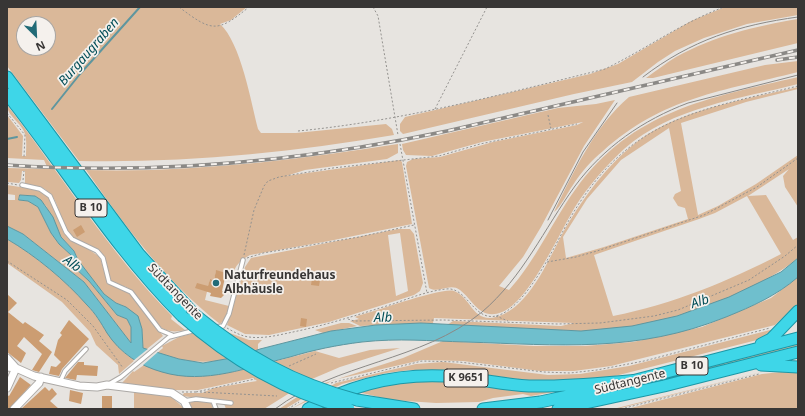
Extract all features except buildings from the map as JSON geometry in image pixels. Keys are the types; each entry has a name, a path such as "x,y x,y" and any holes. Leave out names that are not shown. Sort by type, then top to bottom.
{"highway":[{"name":"Südtangente","path":"7,77 139,254 194,314 240,349 282,373 332,394 357,400 414,409"},
{"name":"Südtangente","path":"7,94 113,237 153,287 182,316 217,346 254,370 304,394 349,409"},
{"path":"745,352 771,339 798,312"},
{"name":"Südtangente","path":"483,409 559,399 798,338"},
{"name":"Südtangente","path":"558,409 595,402 798,352"},
{"path":"748,364 798,367"},
{"name":"K 9651","path":"306,404 377,382 411,376 457,377 530,386 638,380"},
{"path":"578,409 595,402"}],"street":[{"path":"7,358 16,368"},
{"path":"7,367 16,368 26,373 60,382 88,387 108,385 168,392 175,394 184,401 188,409"},
{"path":"7,388 16,368"},
{"path":"14,409 39,383 41,377"}],"lane":[{"path":"22,185 40,189 50,196 66,232 72,239 97,251 104,260 109,282 131,292 160,330 172,336"},
{"path":"108,385 122,377 172,336 224,326 229,314 236,281 243,260"},
{"path":"60,382 65,371 86,349"},
{"path":"184,401 196,399 231,403"},
{"path":"213,401 216,409"}],"path":[{"path":"179,7 200,23 210,26 224,25 249,7"},
{"path":"374,7 378,16 398,135"},
{"path":"435,109 487,7"},
{"path":"298,131 396,118 605,69 699,16 724,7"},
{"path":"496,316 516,304 546,262 587,193 613,162 641,138 669,122 698,110 798,86"},
{"path":"7,113 24,135 24,157"},
{"path":"548,115 552,129"},
{"path":"243,260 254,210 264,186 268,181 279,177 403,159 439,156 480,144 577,124"},
{"path":"400,144 427,293"},
{"path":"546,262 590,253 704,215 758,187 798,158"},
{"path":"7,183 22,185 24,171"},
{"path":"243,260 264,253 359,237 414,225"},
{"path":"347,318 354,320 393,319 557,324 600,323 668,313 721,293 748,280 785,256 798,245"},
{"path":"7,261 67,300 93,326 123,368"},
{"path":"224,326 238,334 256,338 316,327 427,293 446,289 456,290 481,314 496,316 508,322"},
{"path":"328,385 369,373 422,362 459,362 544,372 570,373 598,370 644,361 768,328 774,328 779,331"},
{"path":"288,366 316,354"},
{"path":"621,409 762,373"},
{"path":"258,378 196,392 277,396"},
{"path":"288,409 306,404"}],"shaded area":[{"path":"7,7 247,7 231,20 220,24 234,45 239,58 258,129 261,133 296,133 386,124 392,129 394,135 315,147 237,156 158,160 79,161 7,66"},
{"path":"725,7 798,7 798,15 747,24 704,38 675,51 632,82 403,134 400,131 400,124 405,117 590,74 618,64 691,21"},
{"path":"798,19 798,43 653,78 646,78 676,57 705,43 751,29"},
{"path":"798,61 798,72 695,98 671,107 648,119 626,133 595,158 580,175 562,203 554,212 577,166 595,136 605,122 629,97 765,65"},
{"path":"798,77 798,84 707,106 663,123 624,149 598,176 580,199 543,265 523,295 512,306 502,312 488,314 482,312 465,294 456,288 448,287 436,290 429,288 406,166 407,162 413,159 440,157 493,142 577,125 583,122 482,142 432,156 406,155 402,144 558,108 596,104 615,100 584,146 541,227 523,257 499,286 509,290 527,267 575,190 597,163 621,142 647,125 674,111 734,92"},
{"path":"798,87 798,89 746,102 681,123 698,215 718,206 756,184 798,155 798,207 785,187 783,176 789,169 748,196 766,195 793,240 798,237 798,258 777,273 752,287 695,311 664,320 606,330 580,331 447,325 453,321 561,326 574,323 434,318 433,323 360,326 350,321 359,319 355,317 357,316 423,296 447,291 454,291 460,295 474,311 486,318 494,318 504,314 524,299 532,288 547,264 565,229 591,189 623,153 635,143 665,125 702,110","holes":["669,128 681,191 675,194 673,198 678,206 685,208 688,219 566,258 563,237 587,199 621,160","747,196 781,254 740,274 699,291 657,305 613,316 594,255 715,213"]},
{"path":"7,105 86,213 127,266 172,316 171,319 185,330 173,331 158,325 136,294 126,287 113,283 102,255 96,249 73,238 70,235 49,192 43,188 25,184 25,171 22,171 21,180 19,183 7,182 7,168 48,169 44,160 7,158 7,115 23,136 22,156 26,156 26,137 21,126 9,113"},
{"path":"398,144 398,153 387,159 305,170 286,176 400,160 402,162 412,224 250,255 239,263 233,275 216,271 214,280 210,279 205,300 229,306 227,317 220,324 200,308 164,272 131,232 86,170 165,169 243,164"},
{"path":"7,185 39,190 49,197 64,233 100,257 107,281 131,293 163,336 147,349 143,348 142,329 126,307 116,303 104,294 82,267 74,251 61,237 46,206 35,196 19,195 19,200 28,201 38,207 51,233 59,244 71,255 75,268 89,281 117,315 127,319 131,327 131,343 84,282 23,234 7,226 7,200 15,200 15,195 7,194"},
{"path":"398,229 410,229 414,234 423,283 420,291 414,295 329,322 269,335 245,334 227,325 245,267 251,258","holes":["400,233 408,291 396,296 388,235"]},
{"path":"7,239 40,261 71,288 95,314 115,343 127,355 135,360 119,374 118,365 96,345 90,332 62,302 7,263"},
{"path":"798,277 798,304 775,325 611,366 574,371 540,371 463,361 422,360 338,379 403,358 443,341 534,346 585,346 633,342 702,327 771,298"},
{"path":"341,323 349,323 357,326 323,333 315,330"},
{"path":"774,329 772,333 757,340 615,376 582,381 534,381 448,370 410,370 386,373 342,384 291,409 336,383 416,364 443,362 548,375 580,374 629,366"},
{"path":"227,332 249,340 262,340 258,344 258,350 219,361 208,362 184,360 157,353 163,348 162,346 179,337 195,333 224,357 250,348"},
{"path":"798,343 798,347 672,378 686,372"},
{"path":"400,348 340,367 312,379 264,409 226,409 223,401 182,396 184,393 202,393 214,388 257,381 253,378 198,390 170,390 122,383 133,371 134,372 144,365 195,377 238,371 315,351 339,358 370,350"},
{"path":"774,369 617,409 613,409"},
{"path":"781,372 798,373 798,409 627,409 762,374"},
{"path":"445,380 528,391 554,392 531,396 523,394 493,398 479,402 436,403 391,400 354,391 383,384"},
{"path":"331,381 285,409 279,409 300,395"},
{"path":"134,392 169,395 185,409 134,409"},
{"path":"195,401 211,403 213,409 191,409 188,403"}],"water":[{"path":"20,195 35,196 41,200 53,217 61,237 74,251 78,260 104,294 138,316 142,329 143,348 179,359 203,363 237,357 260,349 331,331 376,325 421,323 581,331 632,326 677,316 729,297 781,272 798,258 798,277 773,295 746,309 693,329 661,337 629,342 566,345 414,340 376,341 325,348 243,370 211,376 194,377 162,372 138,362 124,353 112,340 93,312 60,278 39,261 7,239 7,226 23,234 84,282 131,343 131,327 127,319 117,315 89,281 75,268 71,255 59,244 51,233 38,207 28,201 19,200"}],"pier":[{"path":"149,348 159,351 142,366 133,361"}],"waterway":[{"name":"Burgaugraben","path":"52,109 80,74 140,7"},
{"path":"7,139 17,137"}],"tram line":[{"path":"643,77 679,53 716,36 776,20 798,17"},
{"path":"275,409 299,393 325,381 433,342 458,329 482,312 509,284 521,268 564,202 586,172 612,147 640,126 688,103 798,75"},
{"path":"548,220 583,152 617,103"}],"railway":[{"path":"7,165 62,168 173,167 284,158 447,131 798,50"},
{"path":"777,60 798,57"}],"place":[{"name":"Naturfreundehaus Albhäusle","path":"216,283"}],"water label":[{"name":"Alb","path":"72,264"},
{"name":"Alb","path":"700,302"},
{"name":"Alb","path":"383,318"}]}
